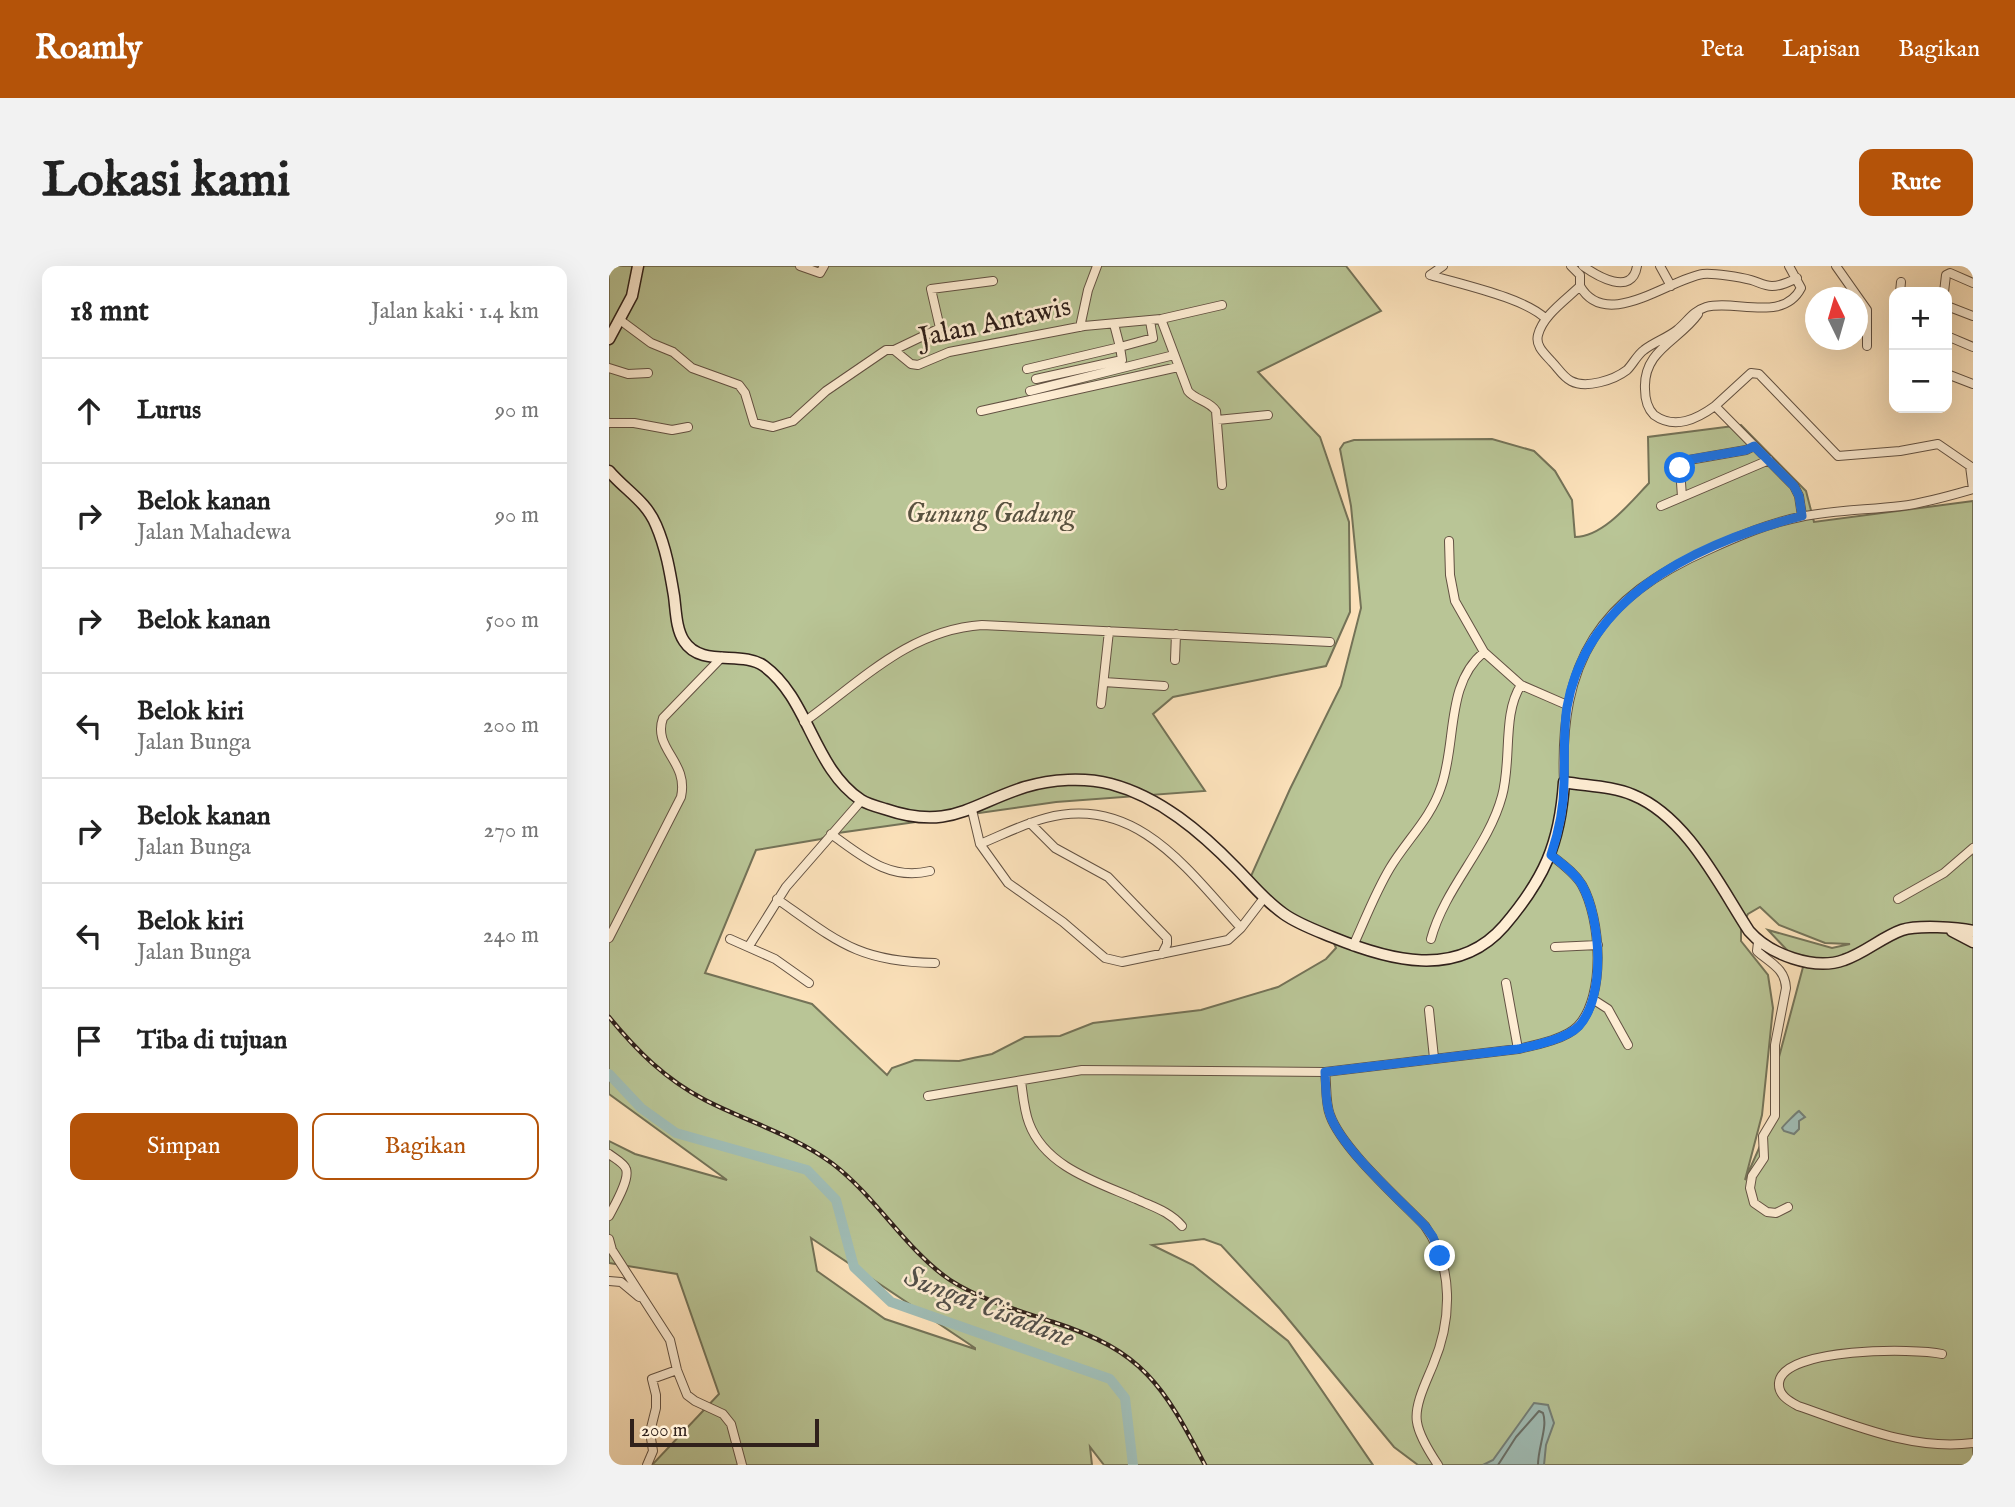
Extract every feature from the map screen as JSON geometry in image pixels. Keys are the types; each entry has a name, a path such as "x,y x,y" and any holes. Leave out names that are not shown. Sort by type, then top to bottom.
{"street":[{"path":"609,339 632,296 638,266"},
{"path":"800,266 820,273 824,266"},
{"path":"1080,327 1088,290 1097,266"},
{"path":"1443,266 1430,275 1522,304 1546,319"},
{"path":"1571,266 1580,275 1580,286 1584,293 1601,303 1618,304 1634,301 1707,270 1771,286 1782,285 1797,278"},
{"path":"1583,266 1603,279 1615,282 1631,278 1637,266"},
{"path":"1660,266 1671,286"},
{"path":"1580,286 1546,319 1538,336 1540,348 1568,379 1584,384 1602,381 1625,371 1642,351 1677,330 1702,308 1724,305 1766,308 1795,297 1800,290 1797,278 1789,266"},
{"path":"1836,266 1851,287"},
{"path":"1945,287 1946,275 1950,273 1973,283"},
{"path":"894,349 940,328 931,289 993,281"},
{"path":"1901,282 1901,287"},
{"name":"Jalan Antawis","path":"620,320 652,343 673,352 698,371 739,385 745,393 754,423 768,427 783,426 793,421 826,391 886,351 894,349 911,364 918,366 949,352 1080,327 1161,320 1222,305"},
{"path":"609,471 640,500 656,525 668,560 676,614 684,641 696,652 749,660 761,664 776,676 795,702 824,757 862,801 904,816 921,818 955,815 1025,788 1066,780 1108,783 1156,801 1180,818 1234,865 1264,898 1299,923 1353,946 1395,959 1426,962 1465,953 1499,931 1516,911 1551,855 1562,813 1567,705 1582,662 1597,633 1620,606 1648,581 1673,566 1763,527 1802,516 1921,503 1973,489 1970,466 1938,444 1901,451 1839,456 1759,374 1755,373 1746,375 1715,406 1694,419 1672,422 1654,415 1646,400 1646,372 1651,359 1659,349 1687,327 1702,308"},
{"path":"1952,308 1973,316"},
{"path":"1161,320 1188,391 1215,408 1222,485"},
{"path":"1027,369 1152,340 1150,321"},
{"path":"1036,379 1122,359 1114,324"},
{"path":"1952,338 1973,347"},
{"path":"1030,391 1174,355"},
{"path":"981,411 1178,367"},
{"path":"609,368 628,374 648,373"},
{"path":"1952,376 1973,384"},
{"path":"1715,406 1797,491 1802,516"},
{"path":"1217,420 1268,415"},
{"path":"609,423 634,423 672,430 688,427"},
{"path":"1682,497 1680,468 1683,461 1746,450 1754,446"},
{"path":"1661,506 1769,460"},
{"path":"1449,541 1450,575 1455,601 1484,652 1521,685 1567,705"},
{"path":"804,722 908,645 941,632 982,625 1330,642"},
{"path":"1101,704 1109,631"},
{"path":"1175,660 1176,634"},
{"path":"1353,946 1389,869 1438,796 1448,762 1460,690 1469,668 1484,652"},
{"path":"609,938 681,797 683,776 661,737 663,718 722,657"},
{"path":"1104,682 1164,686"},
{"path":"1431,939 1442,909 1478,850 1497,812 1507,774 1512,706 1521,685"},
{"path":"1564,782 1633,795 1669,818 1691,842 1749,932 1758,942 1795,959 1844,961 1902,930 1921,927 1973,931"},
{"path":"749,946 777,899 862,801"},
{"path":"972,810 980,844 1008,883 1063,922 1105,958 1117,962 1222,942 1233,937 1264,898"},
{"path":"980,844 1047,818 1094,815 1128,823 1167,849 1241,928"},
{"path":"1030,823 1055,848 1098,871 1119,887 1165,935 1167,944 1162,954"},
{"path":"831,834 885,870 905,874 930,872"},
{"path":"1898,899 1944,873 1973,848"},
{"path":"928,1096 1081,1070 1325,1072 1545,1044 1578,1027 1594,1000 1598,945 1584,888 1576,877 1551,855"},
{"path":"777,899 851,949 888,960 935,963"},
{"path":"1950,929 1973,942"},
{"path":"730,939 789,968 809,983"},
{"path":"1758,942 1757,951 1781,971 1786,988 1775,1045 1775,1116 1763,1136 1764,1158 1752,1176 1750,1195 1754,1203 1767,1212 1776,1213 1788,1207"},
{"path":"1555,947 1598,945"},
{"path":"1506,983 1518,1049"},
{"path":"1594,1000 1608,1009 1628,1045"},
{"path":"1429,1010 1434,1058"},
{"path":"1325,1072 1327,1101 1336,1128 1354,1152 1425,1226 1433,1237 1444,1269 1446,1321 1437,1356 1420,1400 1417,1421 1429,1452 1438,1465"},
{"path":"1021,1081 1030,1127 1037,1140 1050,1154 1079,1174 1167,1212 1182,1226"},
{"path":"609,1154 627,1171 624,1187 609,1216"},
{"path":"609,1239 612,1250 670,1340 677,1370 687,1395 723,1414 731,1424 742,1465"},
{"path":"609,1281 621,1282 643,1300"},
{"path":"1942,1354 1919,1351 1822,1356 1784,1373 1780,1378 1780,1389 1786,1398 1798,1406 1885,1435 1938,1445 1973,1443"},
{"path":"647,1465 653,1451 650,1432 656,1408 652,1378 677,1370"}],"green space":[{"name":"Gunung Gadung","path":"609,266 1346,266 1381,311 1258,372 1320,437 1349,522 1350,612 1326,666 1173,697 1153,714 1205,791 1056,802 831,834 821,839 756,850 705,973 812,1004 887,1075 892,1068 915,1060 959,1061 992,1054 1025,1037 1060,1036 1093,1023 1201,1010 1278,987 1326,959 1336,948 1333,941 1288,921 1251,876 1341,686 1361,608 1351,506 1340,449 1344,443 1354,440 1492,439 1534,451 1555,471 1572,500 1575,537 1606,525 1649,483 1648,437 1741,425 1806,491 1814,522 1973,501 1973,1465 1418,1465 1394,1447 1280,1309 1221,1245 1204,1239 1152,1245 1193,1265 1288,1341 1373,1465 1104,1465 1090,1447 1092,1465 652,1465 719,1394 677,1274 609,1263 609,1141 635,1154 727,1180 609,1094","holes":["1760,907 1779,925 1825,943 1850,944 1832,948 1768,930 1803,967 1779,1057 1779,1103 1745,1180 1762,1115 1773,1008 1768,975 1741,941 1741,926 1748,914","811,1238 975,1348 975,1349 885,1319 817,1271"]}],"water":[{"path":"1799,1111 1805,1117 1799,1121 1799,1129 1794,1134 1784,1131 1782,1128"},
{"path":"1534,1403 1548,1405 1554,1423 1546,1445 1544,1465 1483,1465 1493,1460"}],"waterway":[{"name":"Sungai Cisadane","path":"609,1074 641,1108 676,1133 807,1170 836,1200 854,1267 891,1302 1110,1379 1125,1398 1133,1465"}],"railway":[{"path":"609,1017 630,1041 677,1083 721,1108 803,1145 833,1164 849,1177 934,1268 950,1280 987,1299 1084,1333 1130,1359 1162,1392 1205,1465"}],"route":[{"path":"1440,1256 1433,1237 1425,1226 1354,1152 1336,1128 1329,1115 1325,1072 1545,1044 1578,1027 1594,1000 1598,945 1587,897 1576,877 1551,855 1562,813 1567,705 1585,653 1608,619 1648,581 1723,543 1763,527 1802,516 1799,496 1794,486 1754,446 1746,450 1683,461 1680,468"}]}
